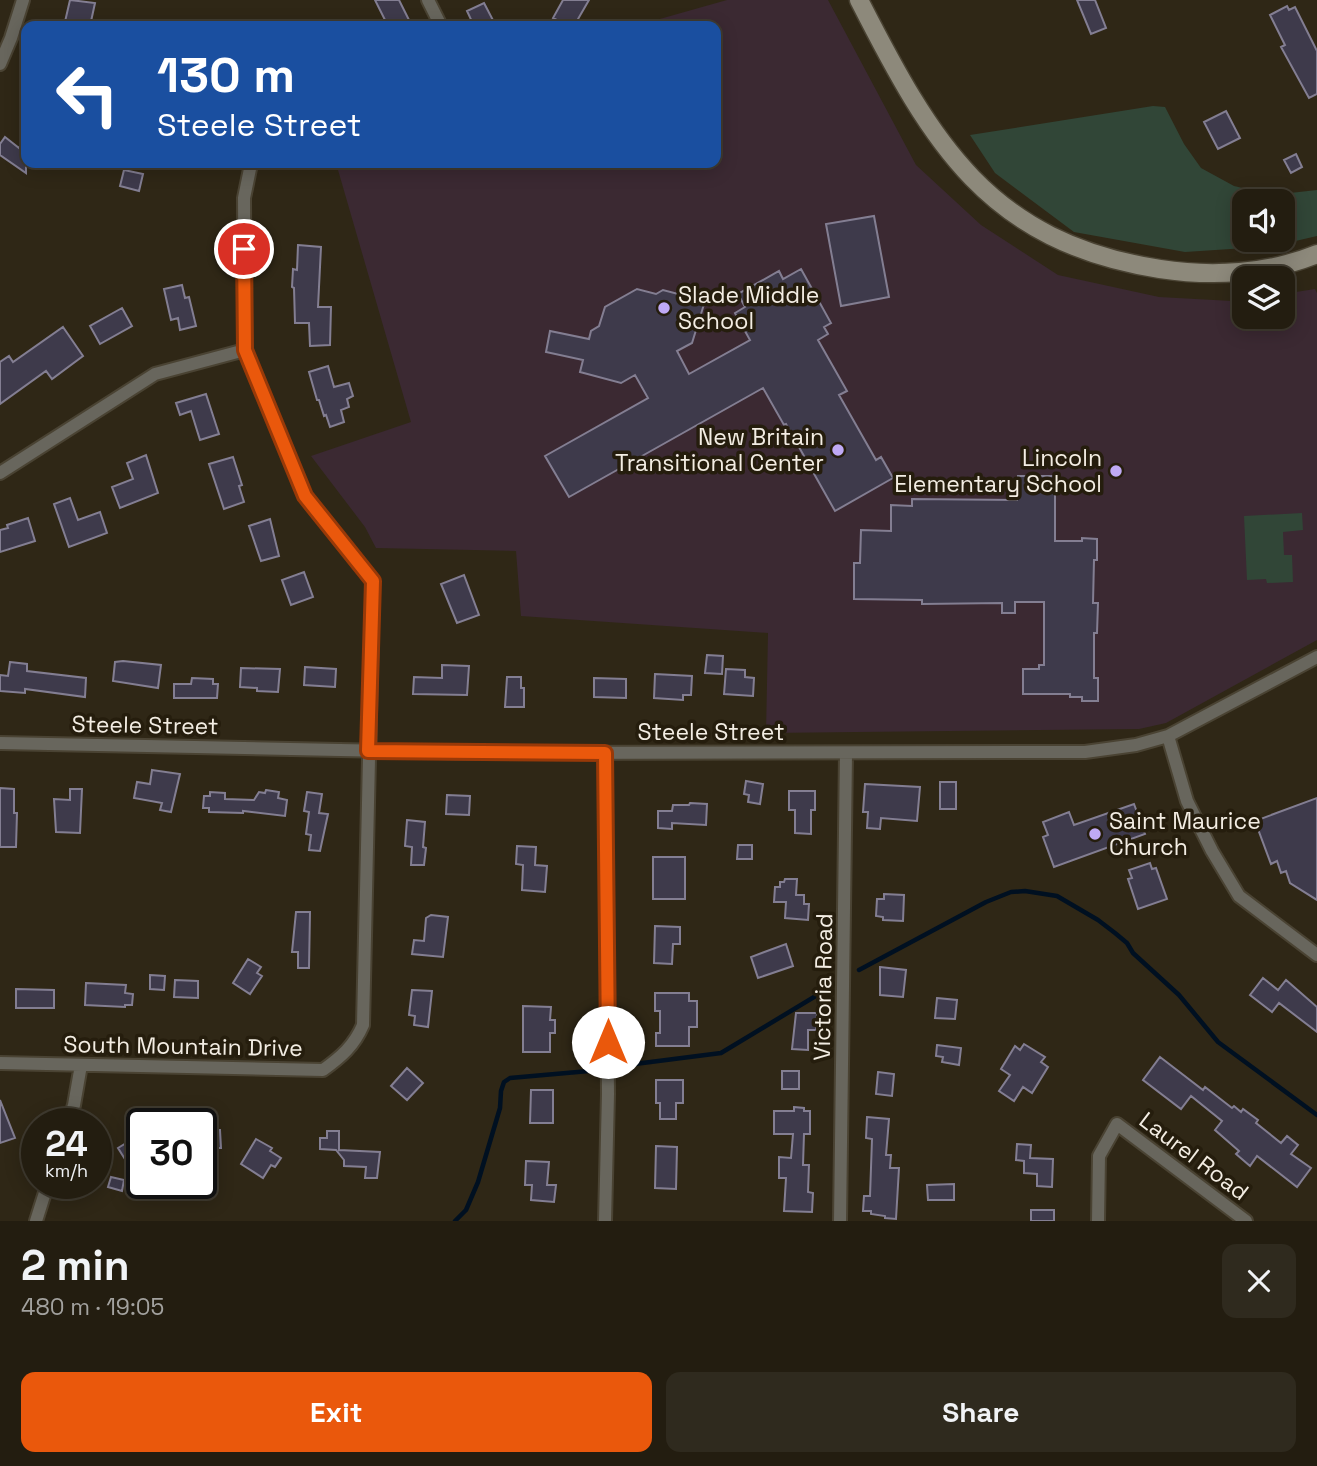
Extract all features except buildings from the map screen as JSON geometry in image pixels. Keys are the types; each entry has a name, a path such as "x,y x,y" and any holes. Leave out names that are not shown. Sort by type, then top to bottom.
{"street":[{"path":"0,64 23,0"},
{"path":"428,0 438,21"},
{"path":"859,0 926,122 948,153 998,202 1057,240 1121,263 1200,272 1266,269 1301,261 1317,254"},
{"path":"0,472 155,374 245,350 244,198 250,168"},
{"name":"South Mountain Drive","path":"0,1063 323,1070 356,1041 363,1025 373,581 305,496 245,350"},
{"name":"Steele Street","path":"0,743 605,753 1086,752 1136,745 1168,736 1317,657"},
{"path":"1168,736 1187,801 1212,851 1239,895 1317,955"},
{"path":"605,753 608,1094 605,1221"},
{"name":"Victoria Road","path":"840,1221 846,753"},
{"path":"73,1108 80,1065"},
{"name":"Laurel Road","path":"1098,1221 1099,1156 1117,1124 1246,1221"},
{"path":"36,1221 43,1199"}],"shaded area":[{"path":"727,0 828,0 916,165 981,225 1058,275 1159,297 1232,301 1232,329 1295,329 1295,292 1315,289 1317,640 1166,723 1139,729 766,733 768,633 521,616 516,551 376,548 365,527 311,456 411,422 337,168 721,168 721,21 653,21"}],"green space":[{"path":"1153,106 1165,107 1184,144 1201,168 1234,186 1247,189 1232,189 1232,249 1185,252 1074,232 995,173 970,135"},
{"path":"1317,190 1317,236 1295,241 1295,192"},
{"path":"1302,513 1303,530 1283,532 1284,555 1292,555 1293,582 1267,583 1266,579 1247,580 1244,516"}],"waterway":[{"path":"859,970 986,902 1011,892 1025,891 1057,896 1098,920 1127,943 1133,953 1179,995 1218,1042 1317,1115"},
{"path":"627,1065 721,1053 829,988"},
{"path":"455,1221 466,1210 478,1182 500,1108 504,1082 510,1078 589,1071"}],"place":[{"name":"Slade Middle School","path":"664,308"},
{"name":"New Britain Transitional Center","path":"838,450"},
{"name":"Lincoln Elementary School","path":"1116,471"},
{"name":"Saint Maurice Church","path":"1095,834"}],"route":[{"path":"244,249 245,350 305,496 373,581 368,751 605,753 608,1042"}]}
